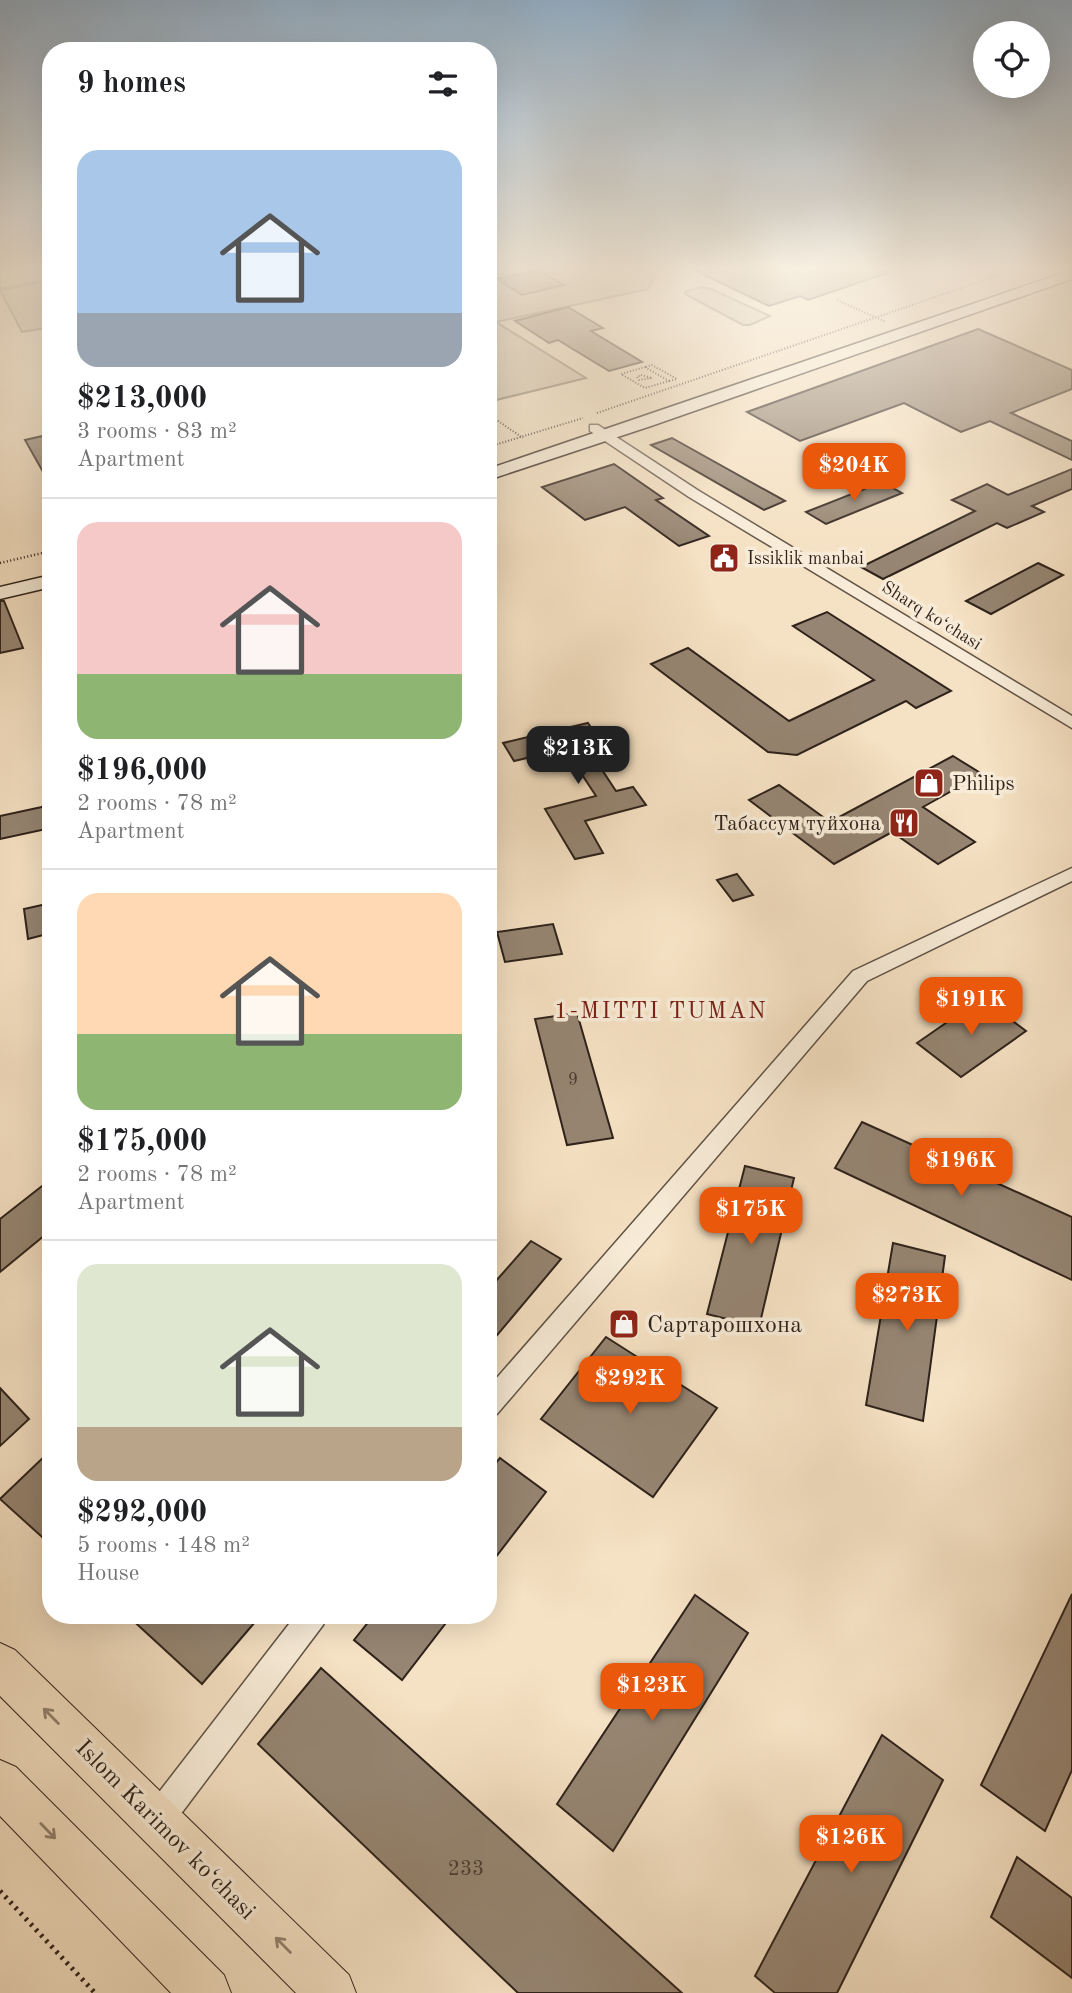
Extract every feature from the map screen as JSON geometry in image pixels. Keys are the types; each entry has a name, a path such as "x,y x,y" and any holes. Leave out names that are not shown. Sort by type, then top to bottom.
{"main road":[{"path":"497,472 780,362"},
{"path":"497,460 600,432 809,362"},
{"path":"0,579 42,568"},
{"path":"0,593 42,583"},
{"name":"Islom Karimov ko‘chasi","path":"0,1665 331,1993"},
{"path":"0,1783 206,1993"}],"street":[{"name":"Sharq ko‘chasi","path":"600,432 694,494 1072,723"},
{"path":"497,1396 860,976 1072,874"},
{"path":"157,1820 306,1624"}],"path":[{"path":"497,445 754,362"},
{"path":"652,365 677,379 645,388 621,374 645,367 652,365"},
{"path":"645,367 680,385"},
{"path":"633,371 650,378 664,390"},
{"path":"633,381 657,374"},
{"path":"638,379 641,375"},
{"path":"497,420 523,438"},
{"path":"0,563 42,553"},
{"path":"0,1891 95,1993"}],"shaded area":[{"path":"497,362 560,362 586,378 497,400"}],"building":[{"path":"594,362 642,362 609,371"},
{"path":"886,362 1054,362 1072,370 1072,389 1011,413 1072,441 1072,460 990,421 961,432 904,403 800,441 747,412"},
{"path":"42,436 42,470 25,440"},
{"path":"672,438 785,501 764,510 651,445"},
{"path":"614,464 663,498 656,500 709,536 679,546 625,507 585,520 542,487"},
{"path":"1072,469 1072,489 1032,506 1044,512 1007,528 997,523 883,579 861,567 975,511 952,500 987,484 1008,495"},
{"path":"882,482 902,493 826,524 806,512"},
{"path":"1038,563 1063,575 991,614 966,601"},
{"path":"0,601 4,601 23,648 0,653"},
{"path":"827,612 951,691 916,708 906,701 797,755 768,752 651,664 688,648 789,721 874,680 793,626"},
{"path":"588,723 600,741 585,744 616,791 633,787 646,805 585,821 603,853 575,859 545,809 596,796 565,749 514,761 503,743"},
{"path":"953,756 982,774 923,807 975,842 938,864 892,832 834,864 749,800 779,785 830,822"},
{"path":"42,807 42,830 0,839 0,816"},
{"path":"737,874 753,895 733,901 717,880"},
{"path":"42,905 42,935 28,939 24,909"},
{"path":"553,924 562,954 505,962 497,932"},
{"path":"982,998 1026,1031 961,1077 917,1043"},
{"path":"577,1013 613,1138 567,1145 535,1019"},
{"path":"862,1122 1072,1217 1072,1280 835,1168"},
{"path":"745,1166 794,1178 759,1327 707,1314"},
{"path":"42,1186 42,1237 0,1272 0,1219"},
{"path":"531,1241 561,1259 497,1335 497,1280"},
{"path":"893,1243 945,1256 923,1421 866,1405"},
{"path":"606,1337 717,1408 653,1497 541,1419"},
{"path":"0,1388 29,1419 0,1446"},
{"path":"500,1458 546,1492 497,1555 497,1462"},
{"path":"42,1459 42,1537 0,1499"},
{"path":"1072,1594 1072,1770 1045,1831 981,1785"},
{"path":"695,1595 748,1633 613,1851 557,1804"},
{"path":"137,1624 253,1624 202,1684"},
{"path":"367,1624 445,1624 402,1680 354,1640"},
{"path":"321,1668 682,1993 518,1993 258,1744"},
{"path":"882,1735 943,1780 837,1993 775,1993 755,1976"},
{"path":"1017,1857 1072,1898 1072,1978 991,1917"}],"place":[{"name":"Issiklik manbai","path":"724,558"},
{"name":"Philips","path":"929,783"},
{"name":"Табассум туйхона","path":"904,823"},
{"name":"Сартарошхона","path":"624,1324"}],"district":[{"name":"1-MITTI TUMAN","path":"661,1010"}]}
